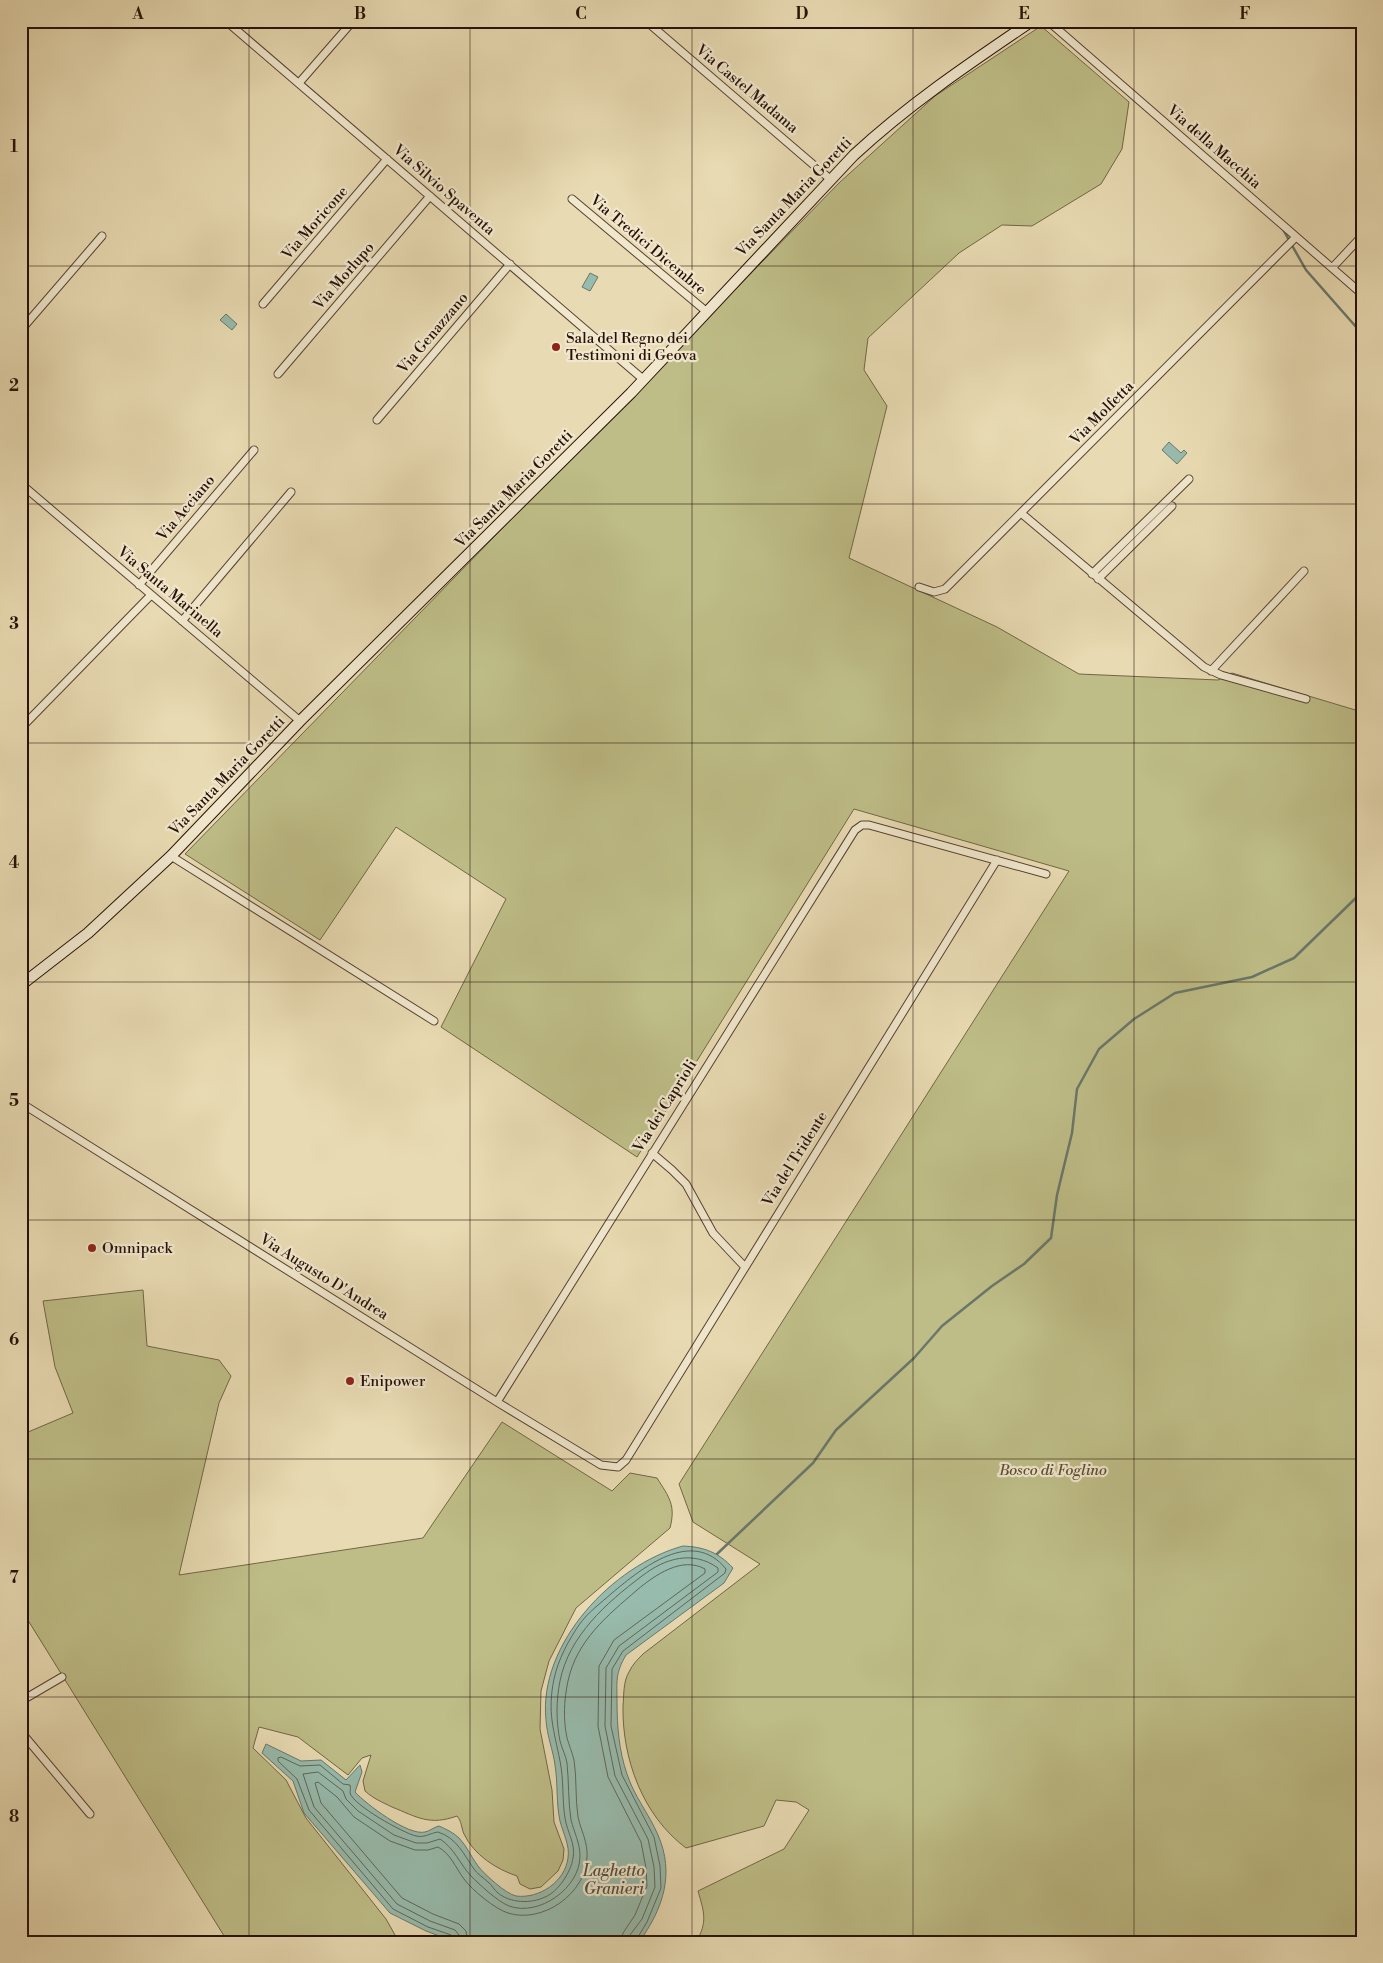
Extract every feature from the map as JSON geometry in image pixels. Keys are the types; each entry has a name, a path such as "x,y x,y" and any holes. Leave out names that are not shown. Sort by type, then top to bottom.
{"main road":[{"name":"Via Santa Maria Goretti","path":"21,985 88,933 171,856 300,721 644,380 830,178 878,132 919,98 1032,21"}],"street":[{"path":"299,83 353,21"},
{"name":"Via Castel Madama","path":"646,21 830,178"},
{"name":"Via della Macchia","path":"1048,21 1362,294"},
{"name":"Via Silvio Spaventa","path":"228,22 644,380"},
{"name":"Via Moricone","path":"263,304 387,160"},
{"name":"Via Morlupo","path":"278,374 430,196"},
{"name":"Via Tredici Dicembre","path":"572,199 707,312"},
{"path":"21,330 102,236"},
{"path":"1332,268 1362,236"},
{"name":"Via Molfetta","path":"919,587 934,592 945,589 1295,237"},
{"name":"Via Genazzano","path":"378,420 510,264"},
{"name":"Via Acciano","path":"139,584 254,450"},
{"path":"1092,574 1189,478"},
{"name":"Via Santa Marinella","path":"22,488 139,584 300,721"},
{"path":"182,621 291,492"},
{"path":"1098,579 1172,506"},
{"path":"1021,513 1194,660 1210,671 1306,698"},
{"path":"1210,671 1304,571"},
{"path":"21,728 151,595"},
{"name":"Via dei Caprioli","path":"497,1402 853,831 859,826 869,825 997,860"},
{"path":"171,856 434,1021"},
{"path":"997,860 1046,874"},
{"name":"Via del Tridente","path":"614,1468 620,1466 626,1460 744,1266 997,860"},
{"name":"Via Augusto D'Andrea","path":"21,1103 497,1402 600,1464 614,1468"},
{"path":"652,1154 686,1184 713,1233 744,1266"},
{"path":"21,1701 62,1677"},
{"path":"21,1732 90,1814"}],"green space":[{"name":"Bosco di Foglino","path":"1041,26 1129,102 1122,149 1101,184 1032,226 1002,225 959,253 868,338 864,370 887,406 849,558 997,627 1079,674 1218,680 1232,673 1362,712 1362,1942 696,1942 702,1929 704,1917 698,1891 784,1849 809,1810 796,1802 776,1800 764,1826 686,1848 658,1820 638,1785 626,1746 624,1726 624,1689 630,1669 643,1654 760,1564 693,1522 679,1484 1069,871 854,809 637,1157 441,1027 506,899 396,827 320,940 185,854 839,183 935,96"},
{"path":"143,1290 147,1346 219,1360 231,1376 219,1403 179,1575 423,1538 502,1422 612,1491 630,1473 657,1478 672,1507 670,1528 576,1608 549,1661 541,1691 540,1729 552,1790 554,1822 564,1849 563,1860 558,1871 541,1887 530,1889 520,1884 517,1876 501,1869 480,1855 468,1842 457,1816 439,1820 423,1819 392,1807 368,1794 365,1791 363,1781 371,1755 362,1758 348,1775 298,1737 259,1727 253,1748 286,1780 306,1818 386,1919 399,1942 229,1942 226,1939 21,1609 21,1435 73,1413 55,1367 43,1301"}],"water":[{"path":"590,273 598,277 590,291 582,287"},
{"path":"226,314 237,324 232,330 220,320"},
{"path":"1169,442 1181,453 1184,450 1187,453 1177,464 1162,450"},
{"name":"Laghetto Granieri","path":"683,1546 710,1551 722,1558 733,1568 724,1583 626,1655 618,1673 617,1720 622,1756 634,1790 658,1835 666,1864 664,1891 660,1904 639,1942 455,1942 426,1931 390,1913 304,1813 293,1781 262,1753 266,1744 301,1761 321,1760 346,1780 360,1765 362,1772 355,1792 388,1818 408,1829 418,1832 425,1832 439,1826 462,1841 485,1874 501,1888 516,1896 533,1895 542,1892 550,1887 562,1874 568,1858 567,1844 560,1821 555,1765 546,1720 547,1691 554,1663 567,1637 585,1612 607,1589 631,1571 657,1556"}],"waterway":[{"path":"1281,226 1306,270 1357,328 1362,337"},
{"path":"717,1554 813,1463 836,1430 914,1358 942,1326 992,1286 1024,1264 1051,1238 1057,1195 1072,1133 1077,1089 1099,1049 1134,1019 1175,993 1252,977 1294,958 1362,892"}],"place":[{"name":"Sala del Regno dei Testimoni di Geova","path":"556,347"},
{"name":"Omnipack","path":"92,1248"},
{"name":"Enipower","path":"350,1381"}]}
